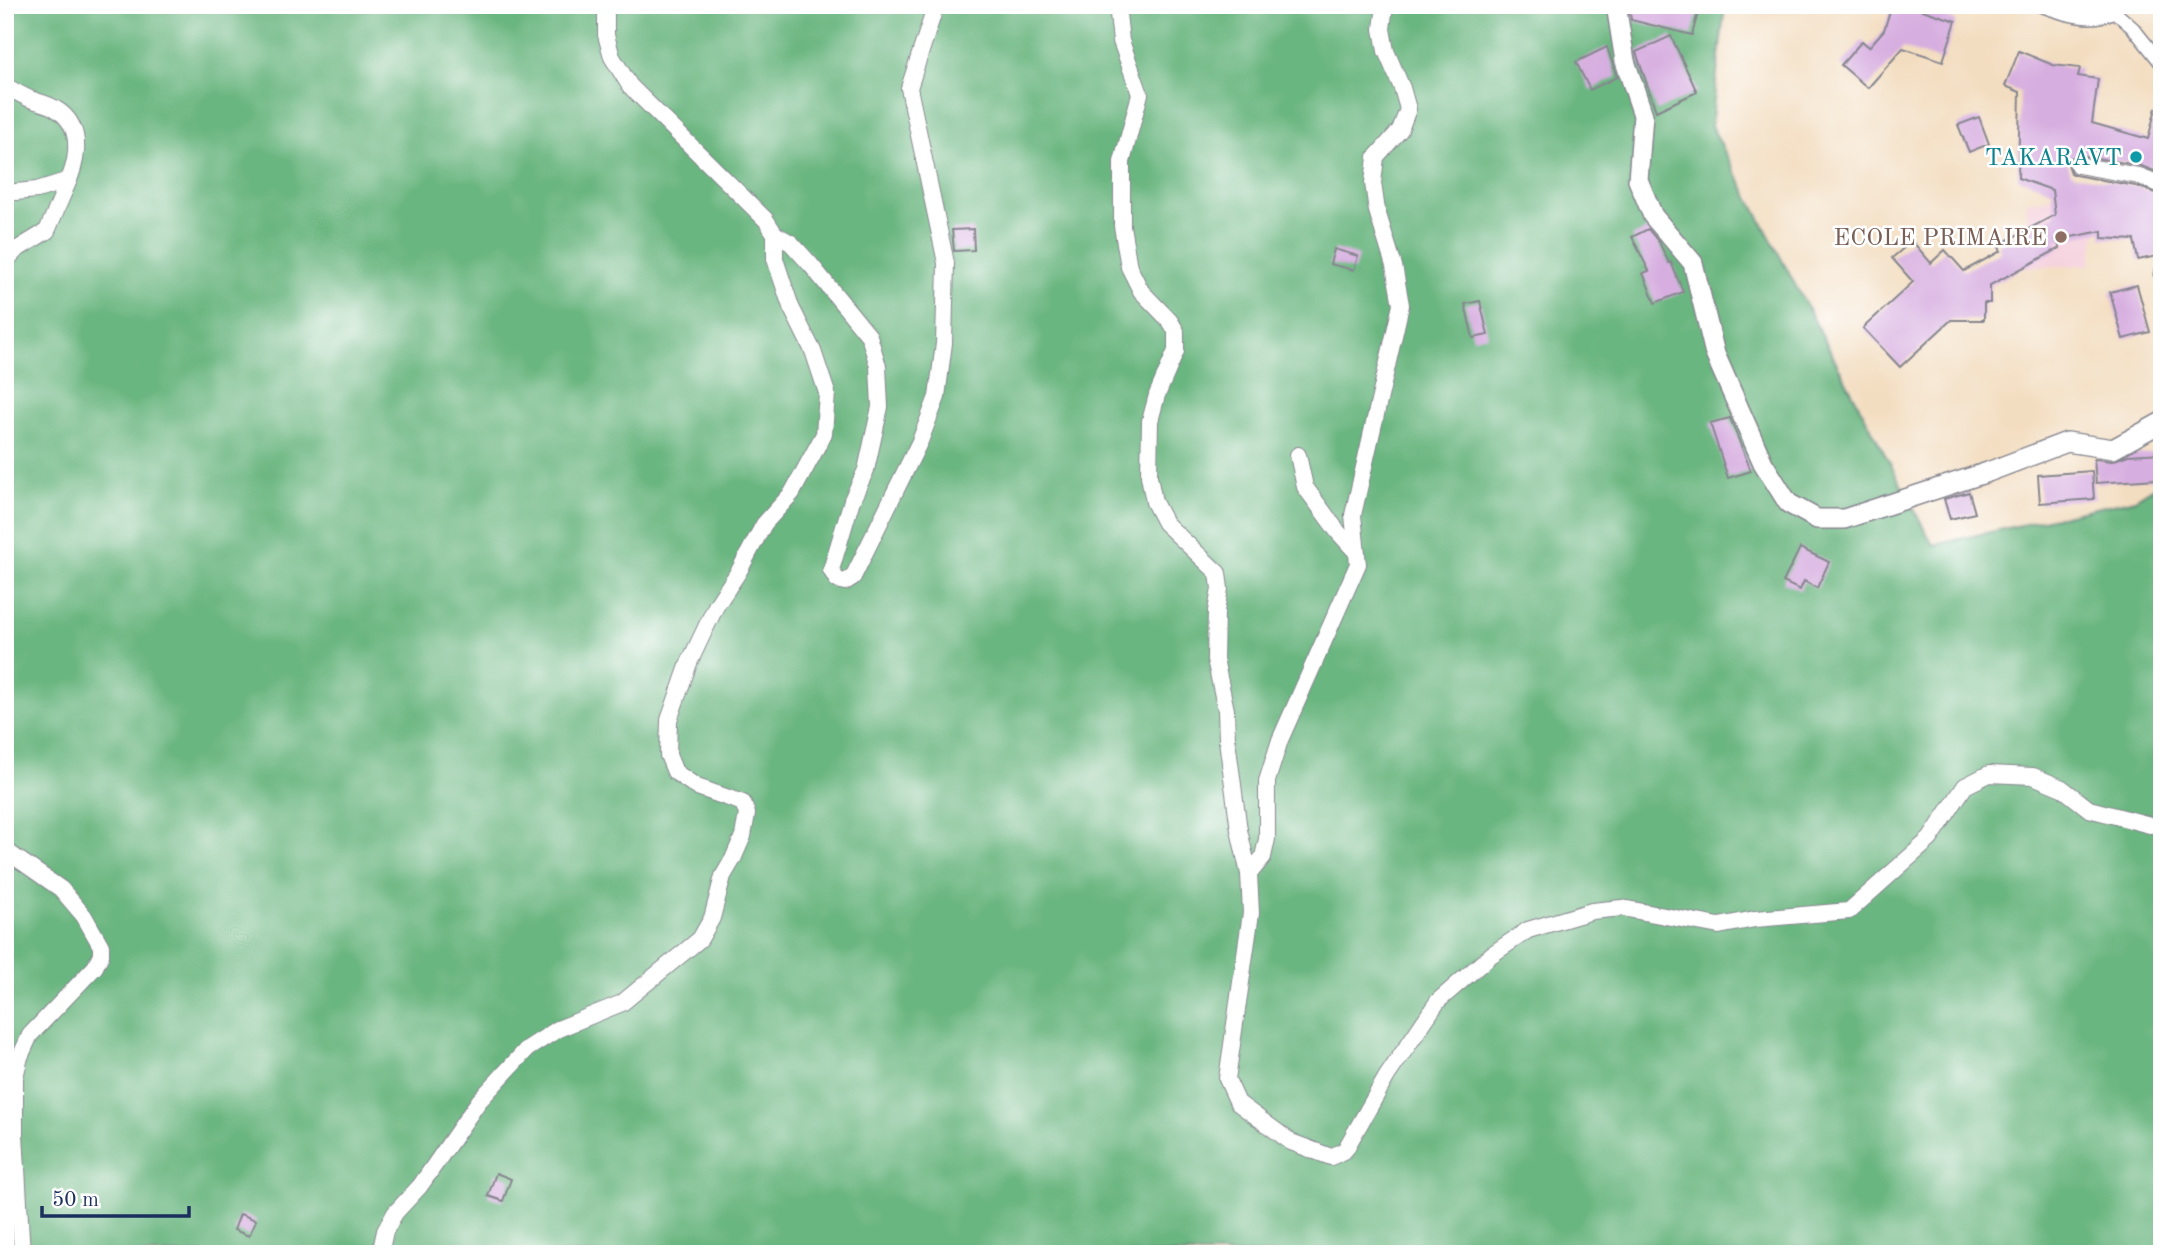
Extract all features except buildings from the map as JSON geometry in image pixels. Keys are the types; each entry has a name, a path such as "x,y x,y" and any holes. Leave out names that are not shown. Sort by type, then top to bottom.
{"street":[{"path":"606,5 607,35 612,57 630,86 766,220 775,234 791,243 869,336 878,366 880,407 866,470 852,500 831,570 837,580 845,582 853,577 881,521 920,441 937,397 944,343 946,263 909,88 936,5"},
{"path":"1117,5 1121,41 1140,93 1122,162 1122,226 1129,267 1141,291 1176,331 1176,351 1157,395 1150,421 1149,476 1154,502 1166,523 1218,573 1220,589 1216,611 1215,659 1226,710 1227,740 1239,831 1250,874 1251,913 1227,1079 1238,1103 1291,1142 1331,1157 1345,1150 1387,1076 1438,1001 1491,955 1528,930 1592,911 1622,908 1719,926 1755,919 1849,911 1930,839 1965,786 1989,774 2033,776 2062,788 2089,809 2150,825"},
{"path":"1250,874 1262,857 1267,839 1267,781 1280,740 1358,564 1353,515 1401,304 1394,266 1377,211 1374,183 1376,157 1400,130 1408,109 1386,51 1382,29 1385,5"},
{"path":"1616,5 1625,61 1643,115 1638,180 1653,216 1693,263 1715,354 1763,463 1788,503 1817,519 1844,519 1988,472 2067,442 2113,449 2162,422"},
{"path":"2039,5 2065,14 2105,17 2111,8 2133,28 2162,64"},
{"path":"5,86 55,108 68,119 76,139 77,160 47,231 16,250 5,262"},
{"path":"2078,165 2139,176 2162,185"},
{"path":"5,193 37,190 69,180"},
{"path":"380,1254 385,1231 395,1213 420,1185 479,1101 527,1049 558,1028 622,1003 700,939 712,918 723,876 743,836 747,814 743,803 697,787 675,772 668,755 669,720 689,663 716,606 764,524 792,493 824,434 827,393 813,351 791,307 775,259 775,234"},
{"path":"1298,455 1306,488 1357,553"},
{"path":"5,850 61,889 84,916 101,946 101,955 95,967 30,1035 20,1057 15,1077 15,1134 22,1254"}],"shaded area":[{"name":"ECOLE PRIMAIRE","path":"2052,197 2070,205 2101,209 2090,265 2026,267 2027,202"}],"green space":[{"path":"5,5 1725,5 1711,126 1933,545 2135,499 2162,482 2162,1254 5,1254"}],"place":[{"name":"TAKARAVT","path":"2136,157"},
{"name":"ECOLE PRIMAIRE","path":"2061,237"}]}
